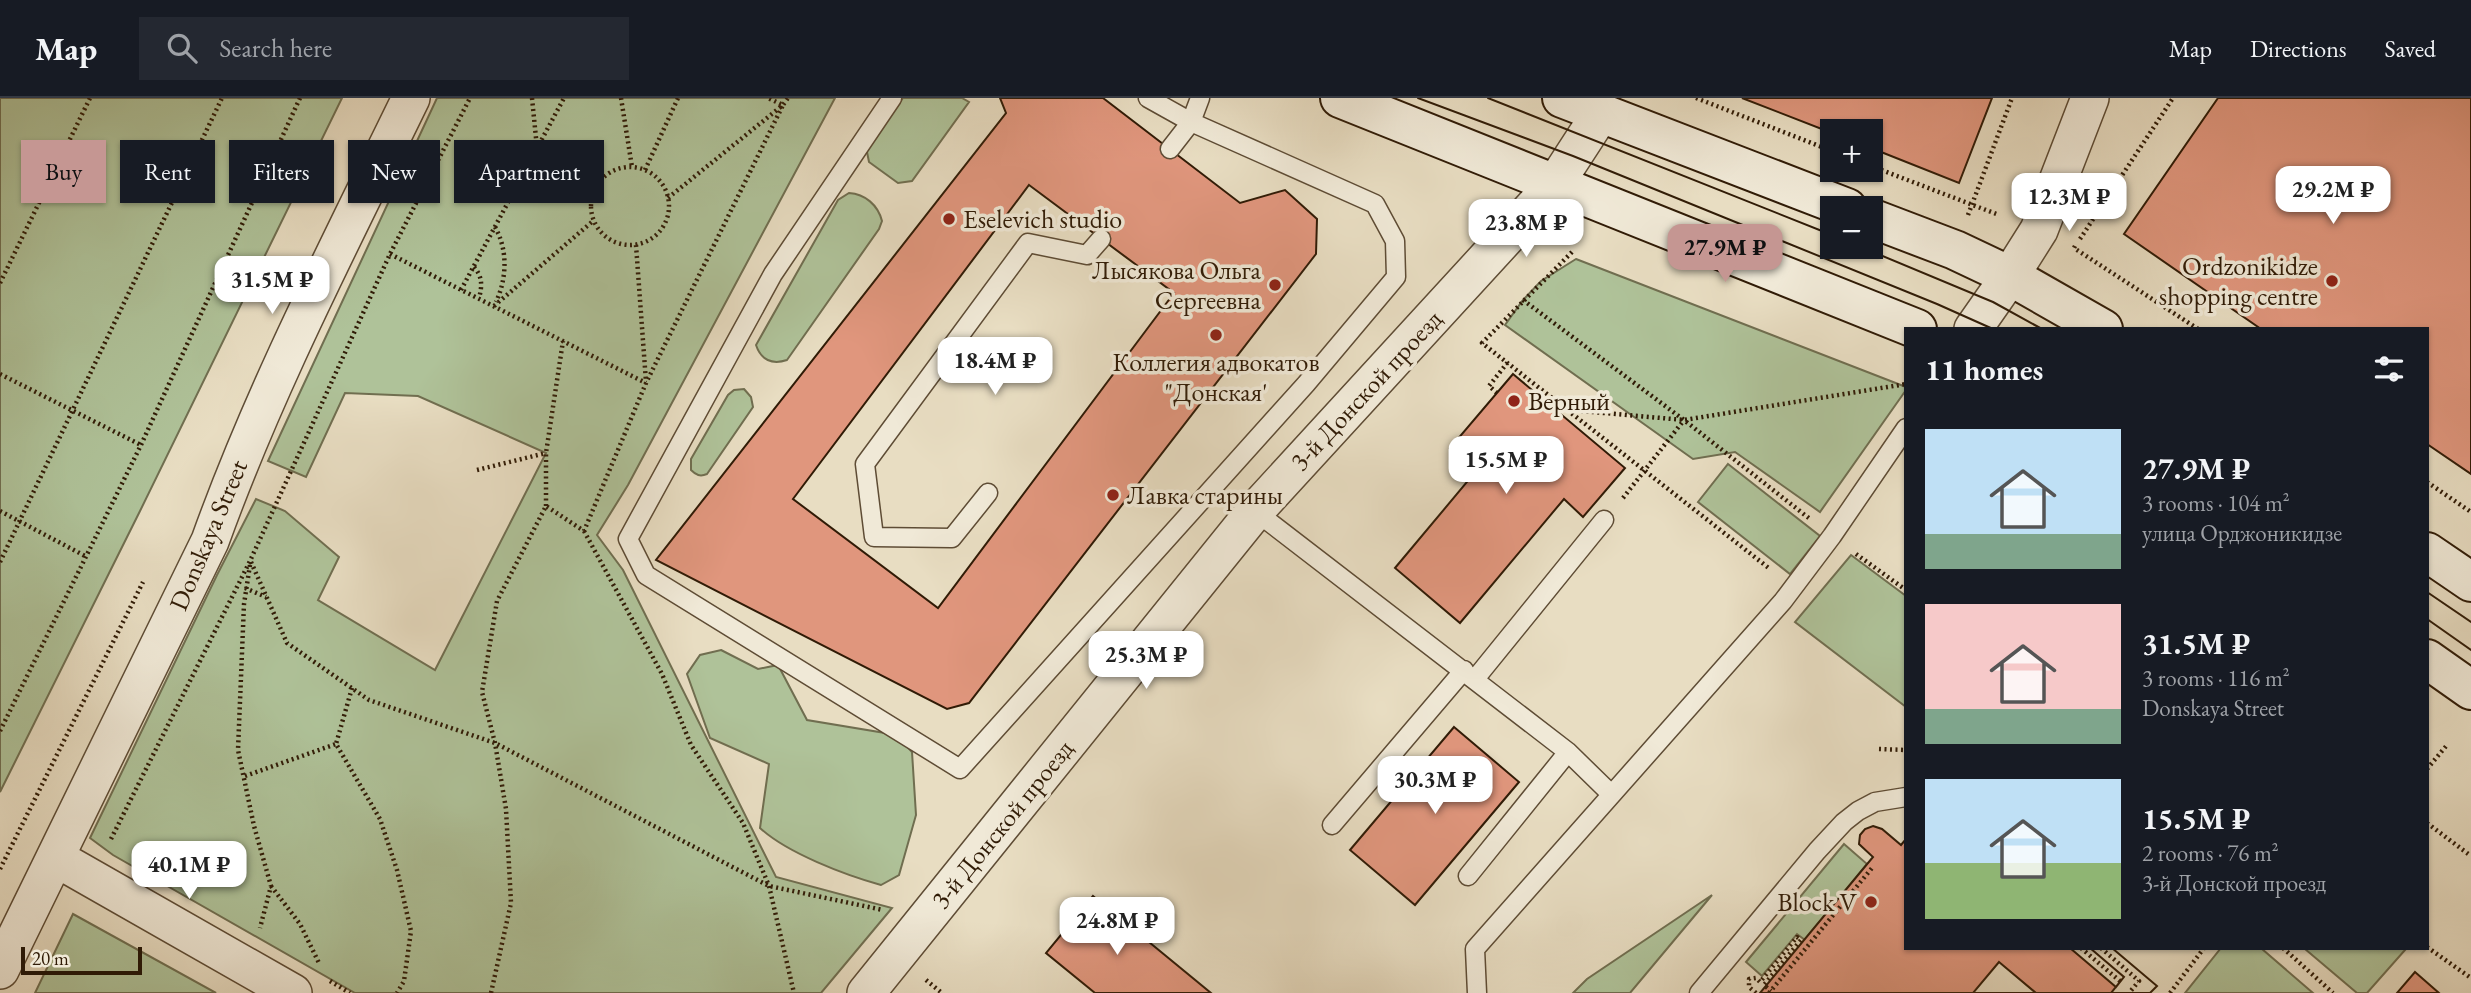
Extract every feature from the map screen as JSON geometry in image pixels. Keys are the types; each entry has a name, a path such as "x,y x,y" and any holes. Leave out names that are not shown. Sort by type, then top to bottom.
{"main road":[{"path":"1340,98 1912,327"},
{"path":"1562,98 1820,198"},
{"path":"1883,223 1955,250 2010,276 2099,327"},
{"path":"2429,553 2471,582"},
{"path":"2429,660 2471,690"}],"street":[{"name":"Donskaya Street","path":"0,970 210,541 236,468 292,341 411,98"},
{"path":"1974,327 2039,230 2090,98"},
{"name":"3-й Донской проезд","path":"866,993 1255,511 1555,184 1601,113"},
{"path":"56,858 293,993"}],"lane":[{"path":"892,98 773,274 628,539 646,575 960,769 1296,394 1396,277 1395,241 1375,204 1191,122 1149,98"},
{"path":"1170,149 1191,122 1200,98"},
{"path":"988,493 952,538 874,537 866,464 1028,243 1087,255 1101,239"},
{"path":"1477,993 1475,949 1793,587 1832,536 1904,431"},
{"path":"1255,511 1568,752 1611,794"},
{"path":"1332,825 1604,520"},
{"path":"1468,876 1568,752"},
{"path":"1699,993 1837,829 1858,811 1875,802 1904,797"}],"path":[{"path":"0,284 90,98"},
{"path":"0,562 222,98"},
{"path":"0,731 141,445 300,98"},
{"path":"110,841 239,584 390,254 470,98"},
{"path":"532,98 536,140"},
{"path":"541,140 564,98"},
{"path":"621,98 632,167"},
{"path":"645,170 678,98"},
{"path":"768,98 783,105"},
{"path":"584,531 646,383 788,98"},
{"path":"1696,98 1820,146"},
{"path":"1971,205 2012,98"},
{"path":"2173,98 2074,248 2195,327"},
{"path":"668,198 783,105"},
{"path":"619,168 645,170 656,176 668,198 669,211 665,223 658,234 636,245 610,241 593,221 590,208 592,195 607,174 619,168"},
{"path":"1883,171 1999,215"},
{"path":"461,290 508,203"},
{"path":"494,306 593,221"},
{"path":"494,306 500,292 505,263 501,237 495,227"},
{"path":"636,245 646,383"},
{"path":"1572,252 1482,343 1793,587"},
{"path":"390,254 646,383"},
{"path":"473,267 481,279 482,288 478,299"},
{"path":"1523,300 1904,589"},
{"path":"491,993 511,903 506,809 495,743 482,692 497,601 546,506 546,453 563,341"},
{"path":"1497,393 1489,386 1508,362"},
{"path":"0,374 141,445"},
{"path":"1568,409 1684,420 1904,384"},
{"path":"1604,520 1684,420"},
{"path":"477,470 546,453"},
{"path":"2429,483 2471,512"},
{"path":"546,506 584,531 662,674 691,745 743,824 769,886 794,993"},
{"path":"0,512 87,557"},
{"path":"250,561 246,589 238,750 254,826 271,886 300,924 322,969"},
{"path":"250,561 287,643 369,700 495,743 769,886 894,913"},
{"path":"239,584 267,598"},
{"path":"352,688 336,744 380,819 397,870 411,931 404,981 397,993"},
{"path":"245,776 336,744"},
{"path":"2429,766 2446,745"},
{"path":"1879,749 1904,750"},
{"path":"2429,824 2471,856"},
{"path":"1756,978 1760,982 1797,937 1801,940 1764,985 1770,992 1872,868"},
{"path":"257,939 271,886"},
{"path":"2429,948 2471,978"},
{"path":"2083,950 2121,982"},
{"path":"2103,950 2139,981 2129,993"},
{"path":"2170,993 2202,950"},
{"path":"2285,950 2333,993"},
{"path":"925,979 942,993"},
{"path":"1749,987 1756,993"}],"green space":[{"path":"0,98 342,98 321,140 229,140 229,203 291,203 0,792"},
{"path":"437,98 835,98 628,485 597,535 623,570 776,877 892,908 821,993 355,993 113,855 90,838 256,499 285,511 339,557 318,600 435,670 546,453 418,396 345,393 306,477 268,461 388,203 440,203 440,140 417,140"},
{"path":"903,98 962,98 969,102 912,181 898,183 869,162 866,147"},
{"path":"849,193 865,198 874,205 882,221 879,229 787,360 768,360 756,345 838,200"},
{"path":"1576,259 1904,386 1904,393 1820,512 1735,452 1693,459 1505,325 1541,281"},
{"path":"744,389 751,397 753,407 707,474 696,474 691,470 691,459 728,395 734,390"},
{"path":"1728,464 1820,536 1790,574 1698,502"},
{"path":"1851,555 1904,595 1904,705 1795,622"},
{"path":"721,650 758,669 778,665 807,720 897,735 912,752 916,815 899,875 881,885 851,875 785,846 760,828 769,764 710,738 687,674 700,655"},
{"path":"1844,844 1867,864 1805,940 1797,934 1762,976 1746,962"},
{"path":"1712,895 1630,993 1573,993 1587,979"},
{"path":"73,914 216,993 35,993"},
{"path":"2219,950 2263,950 2313,993 2185,993"},
{"path":"2306,950 2405,950 2367,993 2357,993"}],"building":[{"path":"1000,98 1103,98 1240,203 1285,190 1317,219 1316,254 969,703 947,709 656,560 1006,113","holes":["1029,185 1174,293 938,608 793,499"]},
{"path":"1742,98 1992,98 1959,183 1883,153 1883,119 1820,119 1820,128"},
{"name":"Ordzonikidze shopping centre","path":"2218,98 2471,98 2471,474 2429,445 2429,327 2258,327 2124,234"},
{"path":"1513,374 1625,468 1583,517 1564,499 1460,623 1395,568 1477,470 1450,448"},
{"path":"1454,727 1519,782 1415,905 1350,850"},
{"name":"Block V","path":"1873,826 1882,829 1901,845 1904,841 1904,950 2072,950 2116,987 2124,977 2092,950 2114,950 2157,986 2150,993 1760,993 1873,857 1859,844 1860,835"},
{"path":"1093,896 1211,993 1095,993 1046,953"},
{"path":"2092,950 2114,950 2157,986 2150,993 2111,993 2124,977"},
{"path":"1999,962 2036,993 1973,993"},
{"path":"2415,972 2439,993 2397,993"}],"tram line":[{"path":"1418,98 1573,156 1989,327"},
{"path":"1488,98 1820,230"},
{"path":"1883,256 1993,302 2038,327"},
{"path":"2429,593 2471,622"},
{"path":"2429,620 2471,650"}],"place":[{"name":"Eselevich studio","path":"949,219"},
{"name":"Ordzonikidze shopping centre","path":"2332,281"},
{"name":"Лысякова Ольга Сергеевна","path":"1275,285"},
{"name":"Коллегия адвокатов \"Донская'","path":"1216,335"},
{"name":"Верный","path":"1514,401"},
{"name":"Лавка старины","path":"1113,495"},
{"name":"Block V","path":"1871,902"}]}
